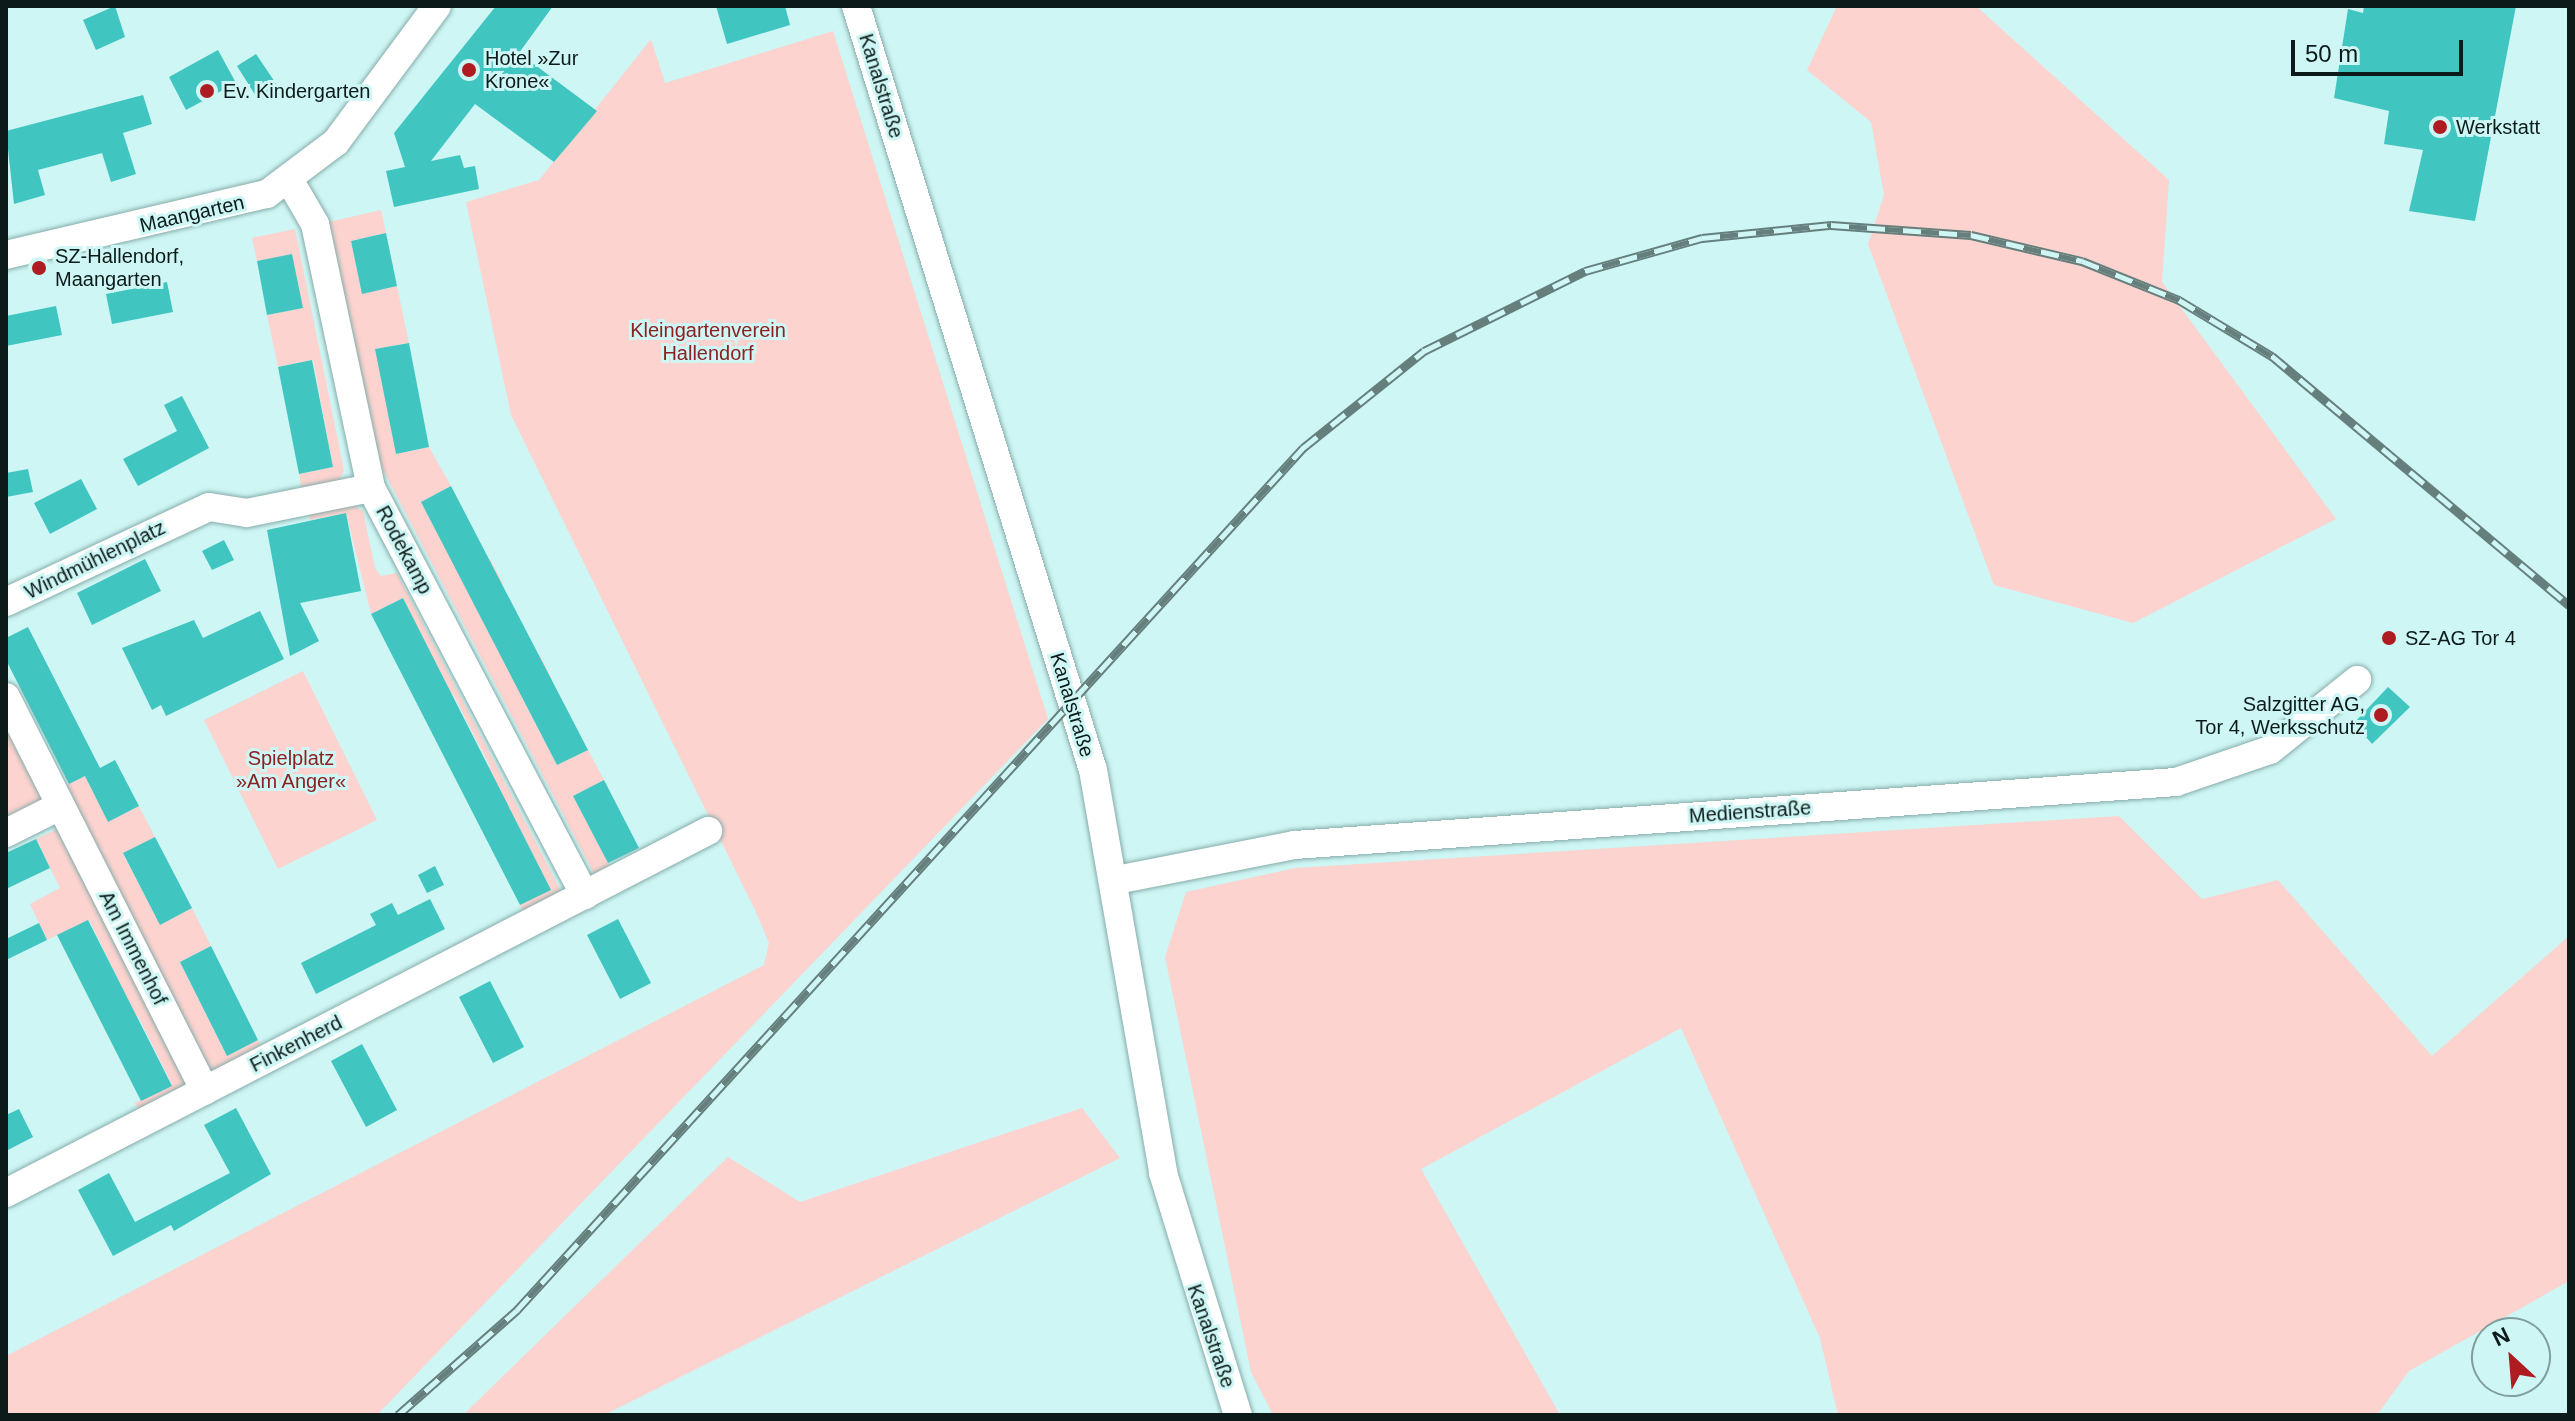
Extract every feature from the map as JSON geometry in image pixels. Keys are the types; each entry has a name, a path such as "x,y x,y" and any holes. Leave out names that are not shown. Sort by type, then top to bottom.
{"street":[{"name":"Maangarten","path":"6,255 243,204 290,181 336,142 437,6"},
{"name":"Kanalstraße","path":"856,6 1093,770 1116,880 1163,1173 1238,1415"},
{"name":"Rodekamp","path":"290,181 315,224 371,488 585,895"},
{"name":"Windmühlenplatz","path":"6,602 209,507 247,513 371,488"},
{"name":"Medienstraße","path":"1116,880 1341,841 2176,782 2270,750 2357,680"},
{"name":"Am Immenhof","path":"6,697 205,1091"},
{"path":"6,833 60,806"},
{"name":"Finkenherd","path":"6,1193 708,831"}],"green space":[{"path":"1837,6 1976,6 2169,180 2162,282 2336,519 2133,623 1994,585 1868,244 1884,195 1871,122 1807,70"},
{"name":"Kleingartenverein Hallendorf","path":"833,31 1048,719 377,1415 6,1415 6,1356 764,965 769,943 755,910 511,415 466,202 539,180 651,39 665,83"},
{"path":"381,210 386,233 351,241 362,293 397,286 409,343 376,349 396,454 429,447 451,486 421,502 460,575 490,559 503,583 472,599 509,670 539,654 552,679 521,696 557,765 588,750 604,780 573,796 610,866 601,887 381,466 329,222"},
{"path":"295,229 344,470 338,484 302,492 299,474 333,467 313,360 278,367 267,315 302,308 292,255 257,261 252,238"},
{"path":"354,505 363,511 375,568 381,576 397,573 568,905 530,924 520,905 550,890 458,783 490,767 453,694 421,710 403,598 371,614 346,513 310,520 309,514"},
{"name":"Spielplatz »Am Anger«","path":"303,671 377,820 278,869 204,720"},
{"path":"6,703 60,806 6,833"},
{"path":"85,776 109,821 139,806 155,837 123,854 160,924 192,908 211,946 180,962 227,1056 258,1040 268,1059 216,1085 64,786"},
{"path":"2119,816 2202,899 2278,880 2432,1056 2569,936 2569,1281 2505,1317 2471,1317 2471,1336 2409,1371 2377,1415 1838,1415 1820,1338 1681,1028 1421,1169 1560,1415 1273,1415 1251,1372 1165,957 1186,892 1295,868"},
{"path":"57,829 193,1097 145,1122 135,1103 172,1085 138,1016 106,1032 91,1002 122,987 89,920 47,940 30,904 60,888 36,839"},
{"path":"1082,1108 1120,1158 604,1415 463,1415 728,1157 800,1202"}],"building":[{"path":"115,6 125,37 96,50 83,20"},
{"path":"496,6 553,6 519,53 597,111 554,162 475,104 431,161 460,155 464,168 475,166 479,189 394,207 386,171 405,167 394,133"},
{"path":"716,6 785,6 790,25 727,44"},
{"name":"Werkstatt","path":"2364,6 2516,6 2475,221 2409,211 2423,150 2384,144 2389,111 2334,98 2348,9 2363,13"},
{"path":"218,50 236,83 186,110 169,77"},
{"path":"256,54 279,88 259,101 237,66"},
{"path":"143,95 152,124 123,133 136,174 111,182 102,153 38,170 45,195 14,204 6,131"},
{"path":"386,233 397,286 362,294 351,241"},
{"path":"292,254 303,308 267,315 257,261"},
{"path":"167,282 173,312 112,324 106,294"},
{"path":"56,306 62,335 6,346 6,316"},
{"path":"409,343 429,447 396,454 375,349"},
{"path":"312,360 333,467 299,474 278,367"},
{"path":"182,396 209,448 138,486 123,459 177,431 164,405"},
{"path":"28,469 33,492 6,497 6,473"},
{"path":"81,479 97,509 50,534 34,503"},
{"path":"451,486 588,750 557,765 421,502"},
{"path":"346,513 361,591 300,603 319,641 290,656 267,530"},
{"path":"224,540 234,560 212,570 202,551"},
{"path":"145,559 161,591 92,625 77,593"},
{"path":"403,598 551,890 520,905 371,614"},
{"path":"260,611 284,659 166,716 161,705 152,710 122,648 194,620 203,638"},
{"path":"28,627 100,768 115,760 139,806 108,822 85,776 69,784 6,660 6,638"},
{"name":"Salzgitter AG, Tor 4, Werksschutz","path":"2388,687 2410,707 2372,744 2354,723"},
{"path":"604,780 639,848 608,863 573,796"},
{"path":"155,837 192,908 160,925 123,853"},
{"path":"36,839 50,868 6,889 6,853"},
{"path":"435,866 444,885 427,893 418,875"},
{"path":"430,899 445,929 316,994 301,963 376,925 370,914 392,903 398,915"},
{"path":"618,919 651,983 620,999 587,935"},
{"path":"88,920 172,1086 141,1101 57,935"},
{"path":"39,923 47,940 6,960 6,939"},
{"path":"211,946 258,1040 227,1056 180,962"},
{"path":"490,981 524,1047 493,1063 459,997"},
{"path":"362,1044 397,1110 366,1127 331,1061"},
{"path":"236,1108 271,1174 174,1231 171,1225 113,1256 78,1190 109,1173 135,1222 230,1173 204,1125"},
{"path":"19,1109 33,1137 6,1151 6,1115"}],"railway":[{"path":"398,1415 517,1310 1303,448 1424,351 1585,271 1702,238 1831,225 1971,235 2082,261 2179,300 2272,356 2569,605"}],"place":[{"name":"Hotel »Zur Krone«","path":"469,70"},
{"name":"Ev. Kindergarten","path":"207,91"},
{"name":"Werkstatt","path":"2440,127"},
{"name":"SZ-Hallendorf, Maangarten","path":"39,268"},
{"name":"SZ-AG Tor 4","path":"2389,638"},
{"name":"Salzgitter AG, Tor 4, Werksschutz","path":"2381,715"}]}
